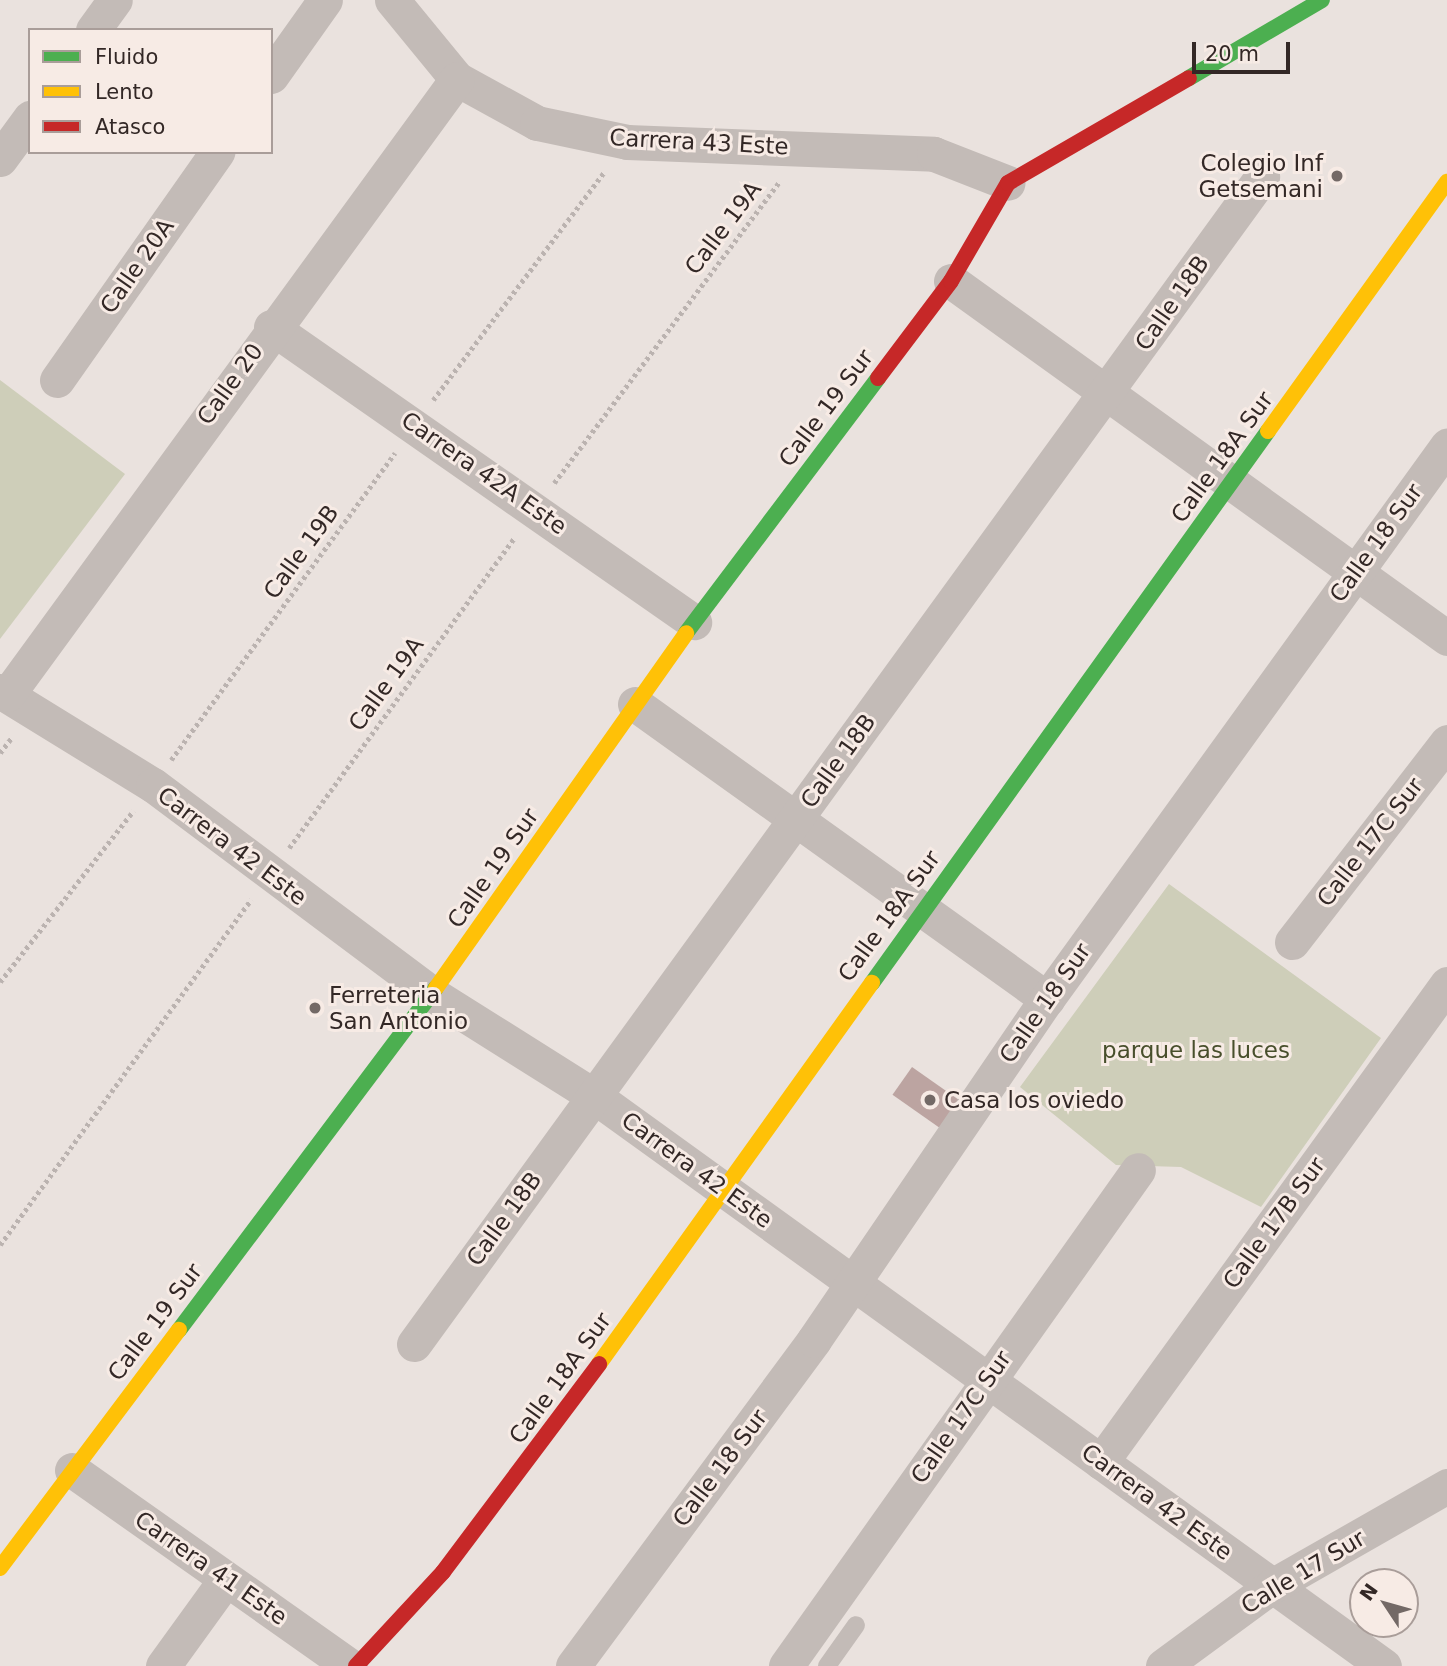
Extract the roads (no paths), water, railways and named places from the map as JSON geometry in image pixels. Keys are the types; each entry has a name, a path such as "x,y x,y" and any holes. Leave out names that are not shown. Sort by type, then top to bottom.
{"street":[{"path":"94,28 115,0"},
{"path":"273,73 325,0"},
{"name":"Carrera 43 Este","path":"392,0 457,79 537,122 627,142 934,154 1008,183"},
{"path":"1008,183 1322,0"},
{"name":"Calle 20","path":"4,693 271,327 457,79"},
{"path":"0,159 28,121"},
{"name":"Calle 20A","path":"57,380 216,154"},
{"name":"Calle 18B","path":"414,1344 1107,395 1262,177"},
{"name":"Calle 19 Sur","path":"0,1568 432,994 694,622 951,281 1008,183"},
{"name":"Calle 18A Sur","path":"356,1666 443,1572 535,1454 922,909 1447,183"},
{"path":"951,281 1354,574 1447,638"},
{"name":"Carrera 42A Este","path":"271,327 416,424 694,622"},
{"name":"Calle 18 Sur","path":"573,1666 853,1280 1047,999 1447,446"},
{"name":"Carrera 42 Este","path":"4,693 153,785 269,876 432,994 594,1096 853,1280 1384,1666"},
{"path":"635,704 1047,999"},
{"name":"Calle 17C Sur","path":"1292,942 1447,742"},
{"name":"Calle 17B Sur","path":"1101,1462 1447,984"},
{"name":"Calle 17C Sur","path":"786,1666 1138,1170"},
{"name":"Carrera 41 Este","path":"72,1470 350,1666"},
{"name":"Calle 17 Sur","path":"1163,1666 1272,1586 1447,1486"},
{"path":"163,1666 226,1579"}],"lane":[{"path":"827,1666 856,1625"}],"place":[{"name":"Colegio Inf Getsemani","path":"1337,176"},
{"name":"Ferreteria San Antonio","path":"315,1008"},
{"name":"Casa los oviedo","path":"930,1100"}],"park label":[{"name":"parque las luces","path":"1196,1050"}]}
